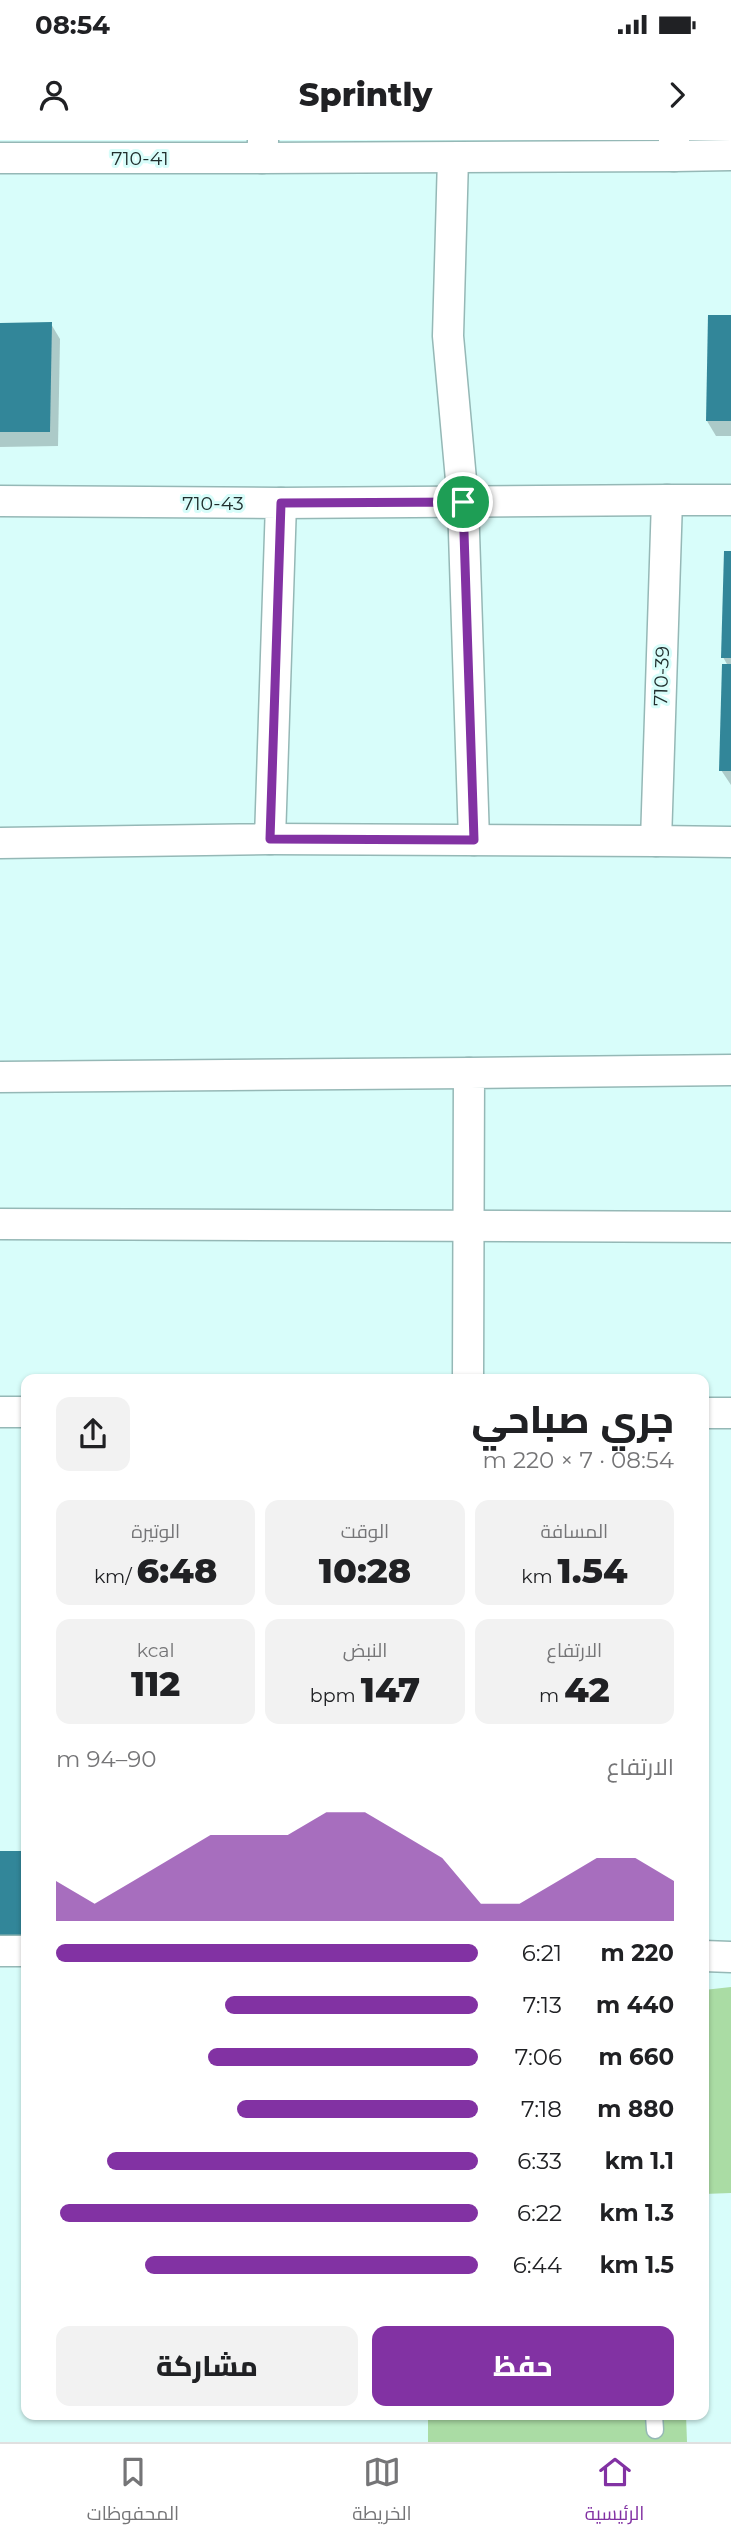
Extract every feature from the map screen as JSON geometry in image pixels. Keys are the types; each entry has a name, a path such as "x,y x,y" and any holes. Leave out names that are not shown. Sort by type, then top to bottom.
{"street":[{"name":"710-41","path":"0,158 262,149 468,152 674,148 731,155"},
{"path":"468,152 448,335 463,502 474,840"},
{"path":"667,500 731,499"},
{"name":"710-43","path":"0,501 281,503 667,500"},
{"name":"710-39","path":"656,841 667,500"},
{"path":"270,839 281,503"},
{"path":"0,843 270,839 731,842"},
{"path":"0,1077 731,1070"},
{"path":"468,1374 469,1073"},
{"path":"0,1224 731,1227"},
{"path":"0,1412 21,1412"},
{"path":"709,1413 731,1413"},
{"path":"0,1951 21,1951"},
{"path":"709,1956 731,1957"}],"green space":[{"path":"731,1987 731,2193 709,2194 709,1989"},
{"path":"428,2420 686,2420 687,2442 428,2442"}],"building":[{"path":"708,315 731,315 731,421 706,421"},
{"path":"52,322 50,432 0,432 0,323"},
{"path":"724,551 731,551 731,658 721,658"},
{"path":"722,664 731,664 731,771 719,771"},
{"path":"0,1851 21,1851 21,1943 0,1943"}],"route":[{"path":"463,502 474,840 270,839 281,503 463,502"}]}
